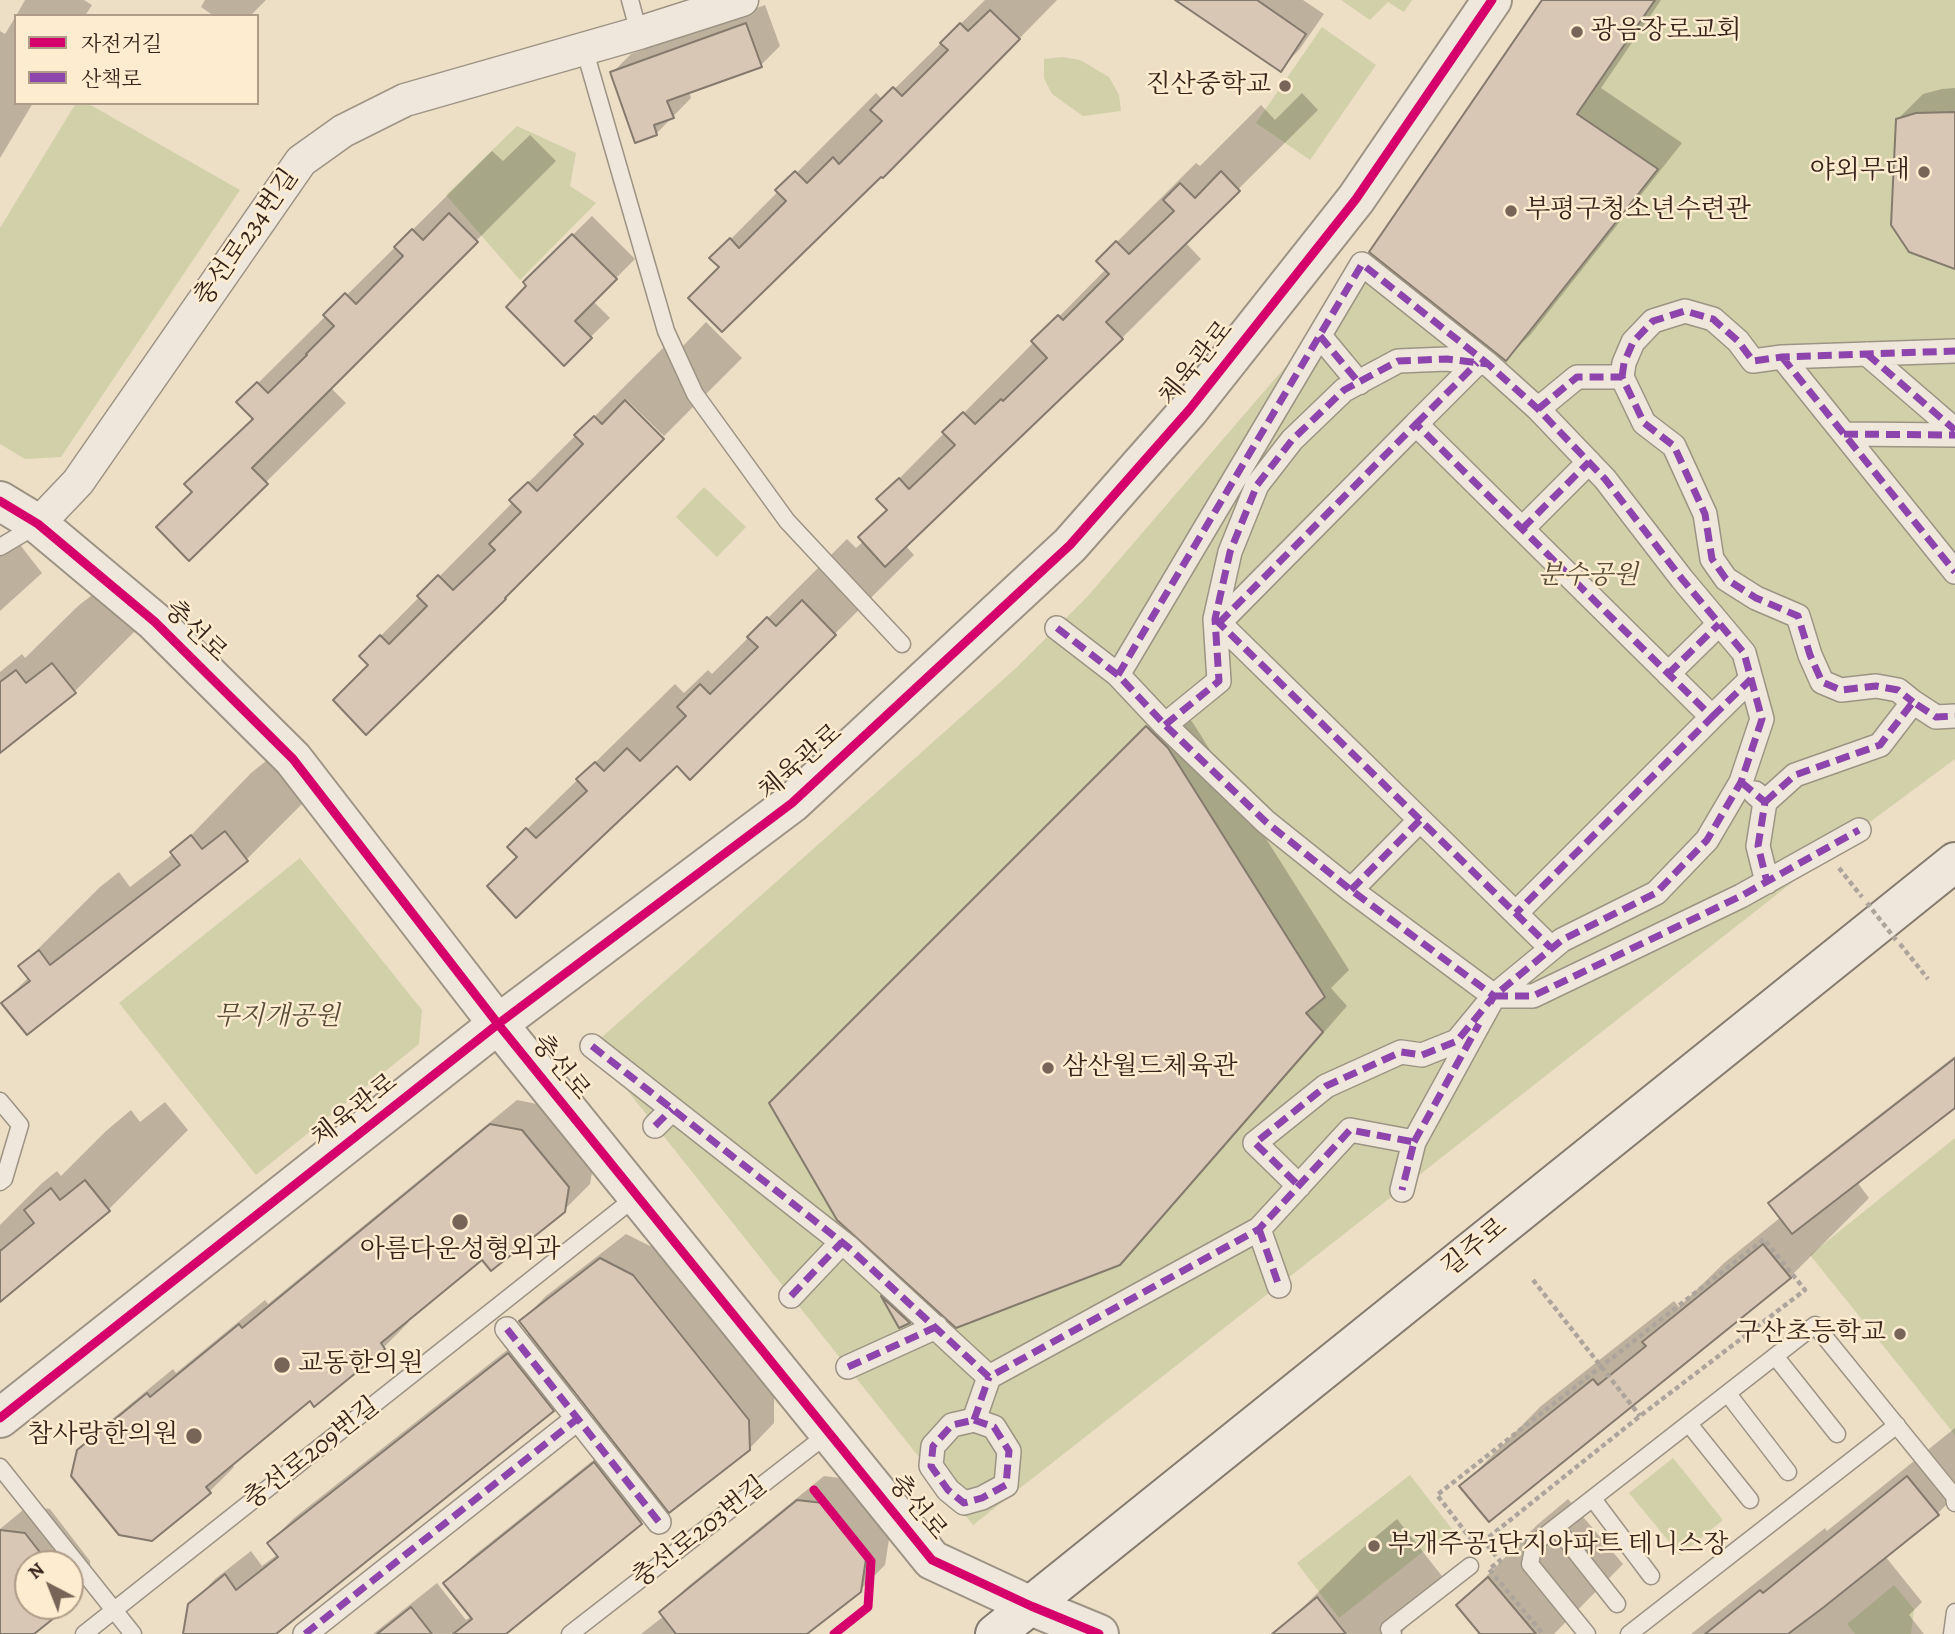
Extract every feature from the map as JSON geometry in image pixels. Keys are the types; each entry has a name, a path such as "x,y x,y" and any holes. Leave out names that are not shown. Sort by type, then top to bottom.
{"street":[{"name":"충선로234번길","path":"38,524 78,482 301,161 343,131 405,100 639,33 742,0"},
{"name":"체육관로","path":"0,1418 498,1024 792,803 1070,545 1189,410 1356,199 1492,0"},
{"path":"1118,674 1362,264 1538,409 1605,479 1744,653 1762,719 1741,782 1707,840 1656,893 1551,948 1494,996 1457,1041 1422,1055 1401,1052 1326,1086 1255,1143 1299,1186"},
{"path":"1955,351 1782,357 1754,361 1738,341 1713,319 1685,312 1653,321 1633,342 1624,363 1622,377 1644,424 1674,446 1705,514 1713,559 1726,579 1756,598 1798,616 1822,682 1841,690 1876,686 1898,690 1936,716 1955,716"},
{"path":"1320,336 1359,383"},
{"path":"1867,354 1955,432"},
{"path":"1782,357 1955,572"},
{"path":"1164,725 1219,681 1217,621 1230,552 1257,485 1292,440 1344,390 1398,361 1447,359 1483,363"},
{"path":"1217,621 1416,424 1483,363"},
{"path":"1538,409 1577,377 1622,377"},
{"path":"1416,424 1712,716"},
{"path":"1844,434 1955,432"},
{"path":"1522,529 1589,462"},
{"name":"충선로","path":"0,501 38,524 155,622 293,759 498,1024 932,1560 1042,1620 1099,1634"},
{"path":"1217,621 1551,948"},
{"path":"1668,674 1719,624"},
{"path":"1057,628 1118,674 1164,725 1266,822 1351,890 1494,996 1533,996 1767,882 1859,830"},
{"path":"1516,914 1751,679"},
{"path":"1767,882 1758,846 1765,802 1795,775 1880,745 1913,702"},
{"path":"1741,782 1765,802"},
{"path":"1351,890 1420,820"},
{"name":"길주로","path":"995,1634 1042,1620 1955,862"},
{"path":"1402,1190 1414,1142 1494,996"},
{"path":"592,1046 842,1242 989,1377"},
{"path":"655,1126 672,1109"},
{"path":"974,1420 989,1377 1259,1229 1350,1130 1414,1142"},
{"path":"1259,1229 1279,1286"},
{"path":"791,1296 842,1242"},
{"path":"848,1367 936,1327"},
{"path":"507,1329 659,1522"},
{"path":"305,1634 577,1419"}],"lane":[{"path":"630,0 639,33"},
{"path":"584,48 666,331 695,394 787,521 902,645"},
{"path":"0,547 38,524"},
{"path":"0,1101 20,1125 4,1179 0,1182"},
{"name":"충선로209번길","path":"84,1634 638,1196"},
{"path":"1587,1634 1530,1564 1534,1544 1815,1325 1954,1496 1955,1503"},
{"path":"1775,1356 1837,1434"},
{"path":"1728,1394 1788,1472"},
{"path":"1689,1424 1750,1500"},
{"path":"1629,1634 1897,1425"},
{"name":"충선로203번길","path":"570,1634 829,1433"},
{"path":"0,1467 133,1634"},
{"path":"1593,1499 1651,1576"},
{"path":"1556,1527 1617,1604"},
{"path":"1394,1634 1389,1629 1470,1566"},
{"path":"1952,1634 1955,1612"}],"path":[{"path":"1825,849 1928,979"},
{"path":"1484,1541 1477,1547 1437,1495 1764,1239 1805,1290"},
{"path":"1533,1280 1640,1416"}],"green space":[{"path":"1341,0 1412,0 1404,12 1388,2 1370,20"},
{"name":"분수공원","path":"1542,0 1955,0 1955,759 1859,830 973,1525 592,1046 1015,669 1088,596 1329,316"},
{"path":"1322,27 1376,65 1310,160 1256,123"},
{"path":"1063,57 1080,60 1109,77 1119,95 1121,111 1083,116 1052,94 1044,78 1044,59"},
{"path":"75,105 91,105 240,190 61,457 25,459 0,444 0,228"},
{"path":"517,126 576,153 570,186 596,203 520,280 446,195"},
{"path":"704,487 746,527 717,557 676,517"},
{"name":"무지개공원","path":"300,858 422,1010 419,1044 256,1175 119,1003"},
{"path":"1955,1138 1955,1435 1810,1255"},
{"path":"1673,1458 1723,1520 1680,1555 1629,1493"},
{"name":"부개주공1단지아파트 테니스장","path":"1410,1475 1452,1529 1339,1618 1297,1563"},
{"path":"1894,1585 1914,1609 1911,1634 1855,1634 1847,1624"}],"building":[{"path":"1175,0 1257,0 1306,34 1281,72"},
{"name":"부평구청소년수련관","path":"1542,0 1655,0 1577,114 1658,169 1506,361 1369,252"},
{"path":"990,10 1020,39 883,178 881,177 722,332 688,298 719,267 709,258 730,238 739,248 786,201 775,190 795,171 807,183 833,157 839,164 882,121 870,110 893,87 902,96 948,50 940,43 960,23 968,31"},
{"path":"746,23 762,67 667,101 674,118 654,125 657,135 635,143 610,72"},
{"name":"야외무대","path":"1955,112 1955,269 1909,252 1891,225 1896,119 1916,113"},
{"path":"1221,171 1240,191 1106,322 1123,339 885,567 858,537 887,510 876,499 899,478 909,489 955,445 942,432 963,412 975,424 1047,358 1031,341 1058,315 1063,320 1109,274 1096,261 1116,241 1129,254 1174,211 1163,200 1180,183 1195,198"},
{"path":"449,213 478,242 252,468 268,484 189,561 156,527 192,492 184,484 253,419 236,402 257,382 268,393 334,326 323,315 345,293 356,304 403,256 394,247 412,229 423,240"},
{"path":"572,234 617,279 575,321 592,338 564,366 506,307 526,286 523,282"},
{"path":"625,400 664,439 506,599 366,735 333,700 368,665 359,656 380,635 389,644 427,606 417,596 438,575 453,590 495,550 489,544 521,512 509,500 528,482 537,491 583,444 574,435 594,416 602,424"},
{"path":"802,600 836,635 690,780 677,766 516,918 487,886 517,857 507,847 526,828 536,838 587,791 576,779 595,762 604,771 627,748 640,761 686,716 677,707 700,684 710,694 758,647 747,637 767,617 776,626"},
{"path":"52,663 76,693 0,753 0,682 16,670 26,683"},
{"name":"삼산월드체육관","path":"1146,726 1168,748 1325,997 1306,1013 1323,1032 1120,1265 956,1328 837,1220 769,1103"},
{"path":"225,831 248,861 27,1035 1,1003 30,981 18,966 39,950 50,965 180,865 170,852 191,835 202,849"},
{"path":"1955,1058 1955,1108 1792,1234 1768,1203"},
{"path":"490,1124 522,1130 569,1187 565,1212 491,1271 482,1260 381,1343 385,1349 314,1407 310,1401 206,1487 211,1493 152,1541 119,1535 71,1476 77,1450 147,1393 150,1397 239,1324 242,1328"},
{"path":"85,1180 110,1211 0,1302 0,1251 34,1223 24,1210 51,1188 60,1200"},
{"path":"1763,1244 1791,1278 1489,1522 1459,1486 1593,1379 1598,1385 1646,1346 1642,1342"},
{"path":"600,1258 633,1275 749,1420 750,1450 669,1513 519,1321"},
{"path":"881,1296 910,1323 899,1328"},
{"path":"508,1353 554,1411 276,1634 183,1634 188,1604 225,1574 236,1590 278,1557 267,1543"},
{"path":"594,1462 642,1524 506,1634 453,1634 472,1619 443,1583"},
{"path":"1907,1476 1939,1515 1824,1607 1788,1634 1705,1634 1760,1590 1763,1593"},
{"path":"797,1500 823,1503 866,1559 861,1592 807,1634 676,1634 659,1612"},
{"path":"0,1530 25,1533 38,1550 14,1550 14,1620 52,1620 34,1634 0,1634"},
{"path":"1488,1577 1536,1634 1480,1634 1456,1605"},
{"path":"1317,1597 1346,1634 1272,1634"},
{"path":"411,1607 432,1634 377,1634"}],"marked path":[{"path":"1118,675 1362,264 1488,364"},
{"path":"1622,377 1624,363 1633,342 1653,321 1685,311 1713,319 1738,341 1753,361 1782,357 1955,351"},
{"path":"1320,336 1359,383"},
{"path":"1867,354 1955,430"},
{"path":"1782,357 1955,572"},
{"path":"1165,725 1219,681 1215,619 1230,552 1257,485 1292,440 1344,390 1398,361 1447,359 1488,364 1538,409 1605,479 1682,579 1744,653 1762,719 1741,782 1707,840 1656,893 1562,940 1494,996 1457,1041 1422,1055 1401,1052 1326,1086 1255,1143 1299,1186"},
{"path":"1416,424 1477,363"},
{"path":"1538,409 1577,377 1622,377 1644,423 1674,446 1705,514 1712,559 1726,579 1756,598 1798,616 1822,682 1841,690 1876,686 1898,690 1913,702"},
{"path":"1219,623 1416,424 1712,717 1516,913"},
{"path":"1844,434 1955,435"},
{"path":"1522,529 1589,462"},
{"path":"1215,619 1551,948"},
{"path":"1668,674 1719,624"},
{"path":"1057,628 1118,675 1165,725 1266,822 1351,890 1494,996 1490,1003"},
{"path":"1712,717 1751,679"},
{"path":"1765,802 1795,775 1880,745 1913,702 1936,717 1955,716"},
{"path":"1741,782 1765,802 1758,846 1767,882"},
{"path":"1351,890 1420,820"},
{"path":"1494,996 1533,996 1741,896 1859,830"},
{"path":"1414,1142 1479,1024"},
{"path":"592,1046 848,1247 989,1377 1259,1229 1350,1130 1414,1142 1402,1190"},
{"path":"655,1126 672,1109"},
{"path":"1259,1229 1279,1286"},
{"path":"791,1296 842,1242"},
{"path":"848,1367 936,1327"},
{"path":"507,1329 659,1522"},
{"path":"974,1420 989,1377"},
{"path":"305,1634 577,1419"},
{"path":"974,1420 994,1427 1009,1451 1006,1485 982,1498 964,1503 948,1490 931,1466 933,1446 952,1425 974,1420"}],"cycle path":[{"path":"0,1418 498,1024 792,803 1070,545 1189,410 1356,199 1492,0"},
{"path":"0,501 38,524 155,622 293,759 498,1024 932,1560 1099,1634"},
{"path":"814,1490 871,1561 868,1607 834,1634"}],"place":[{"name":"광음장로교회","path":"1577,32"},
{"name":"진산중학교","path":"1285,86"},
{"name":"야외무대","path":"1924,172"},
{"name":"부평구청소년수련관","path":"1511,211"},
{"name":"삼산월드체육관","path":"1048,1068"},
{"name":"아름다운성형외과","path":"460,1222"},
{"name":"구산초등학교","path":"1900,1334"},
{"name":"교동한의원","path":"282,1365"},
{"name":"참사랑한의원","path":"194,1436"},
{"name":"부개주공1단지아파트 테니스장","path":"1374,1546"}]}
